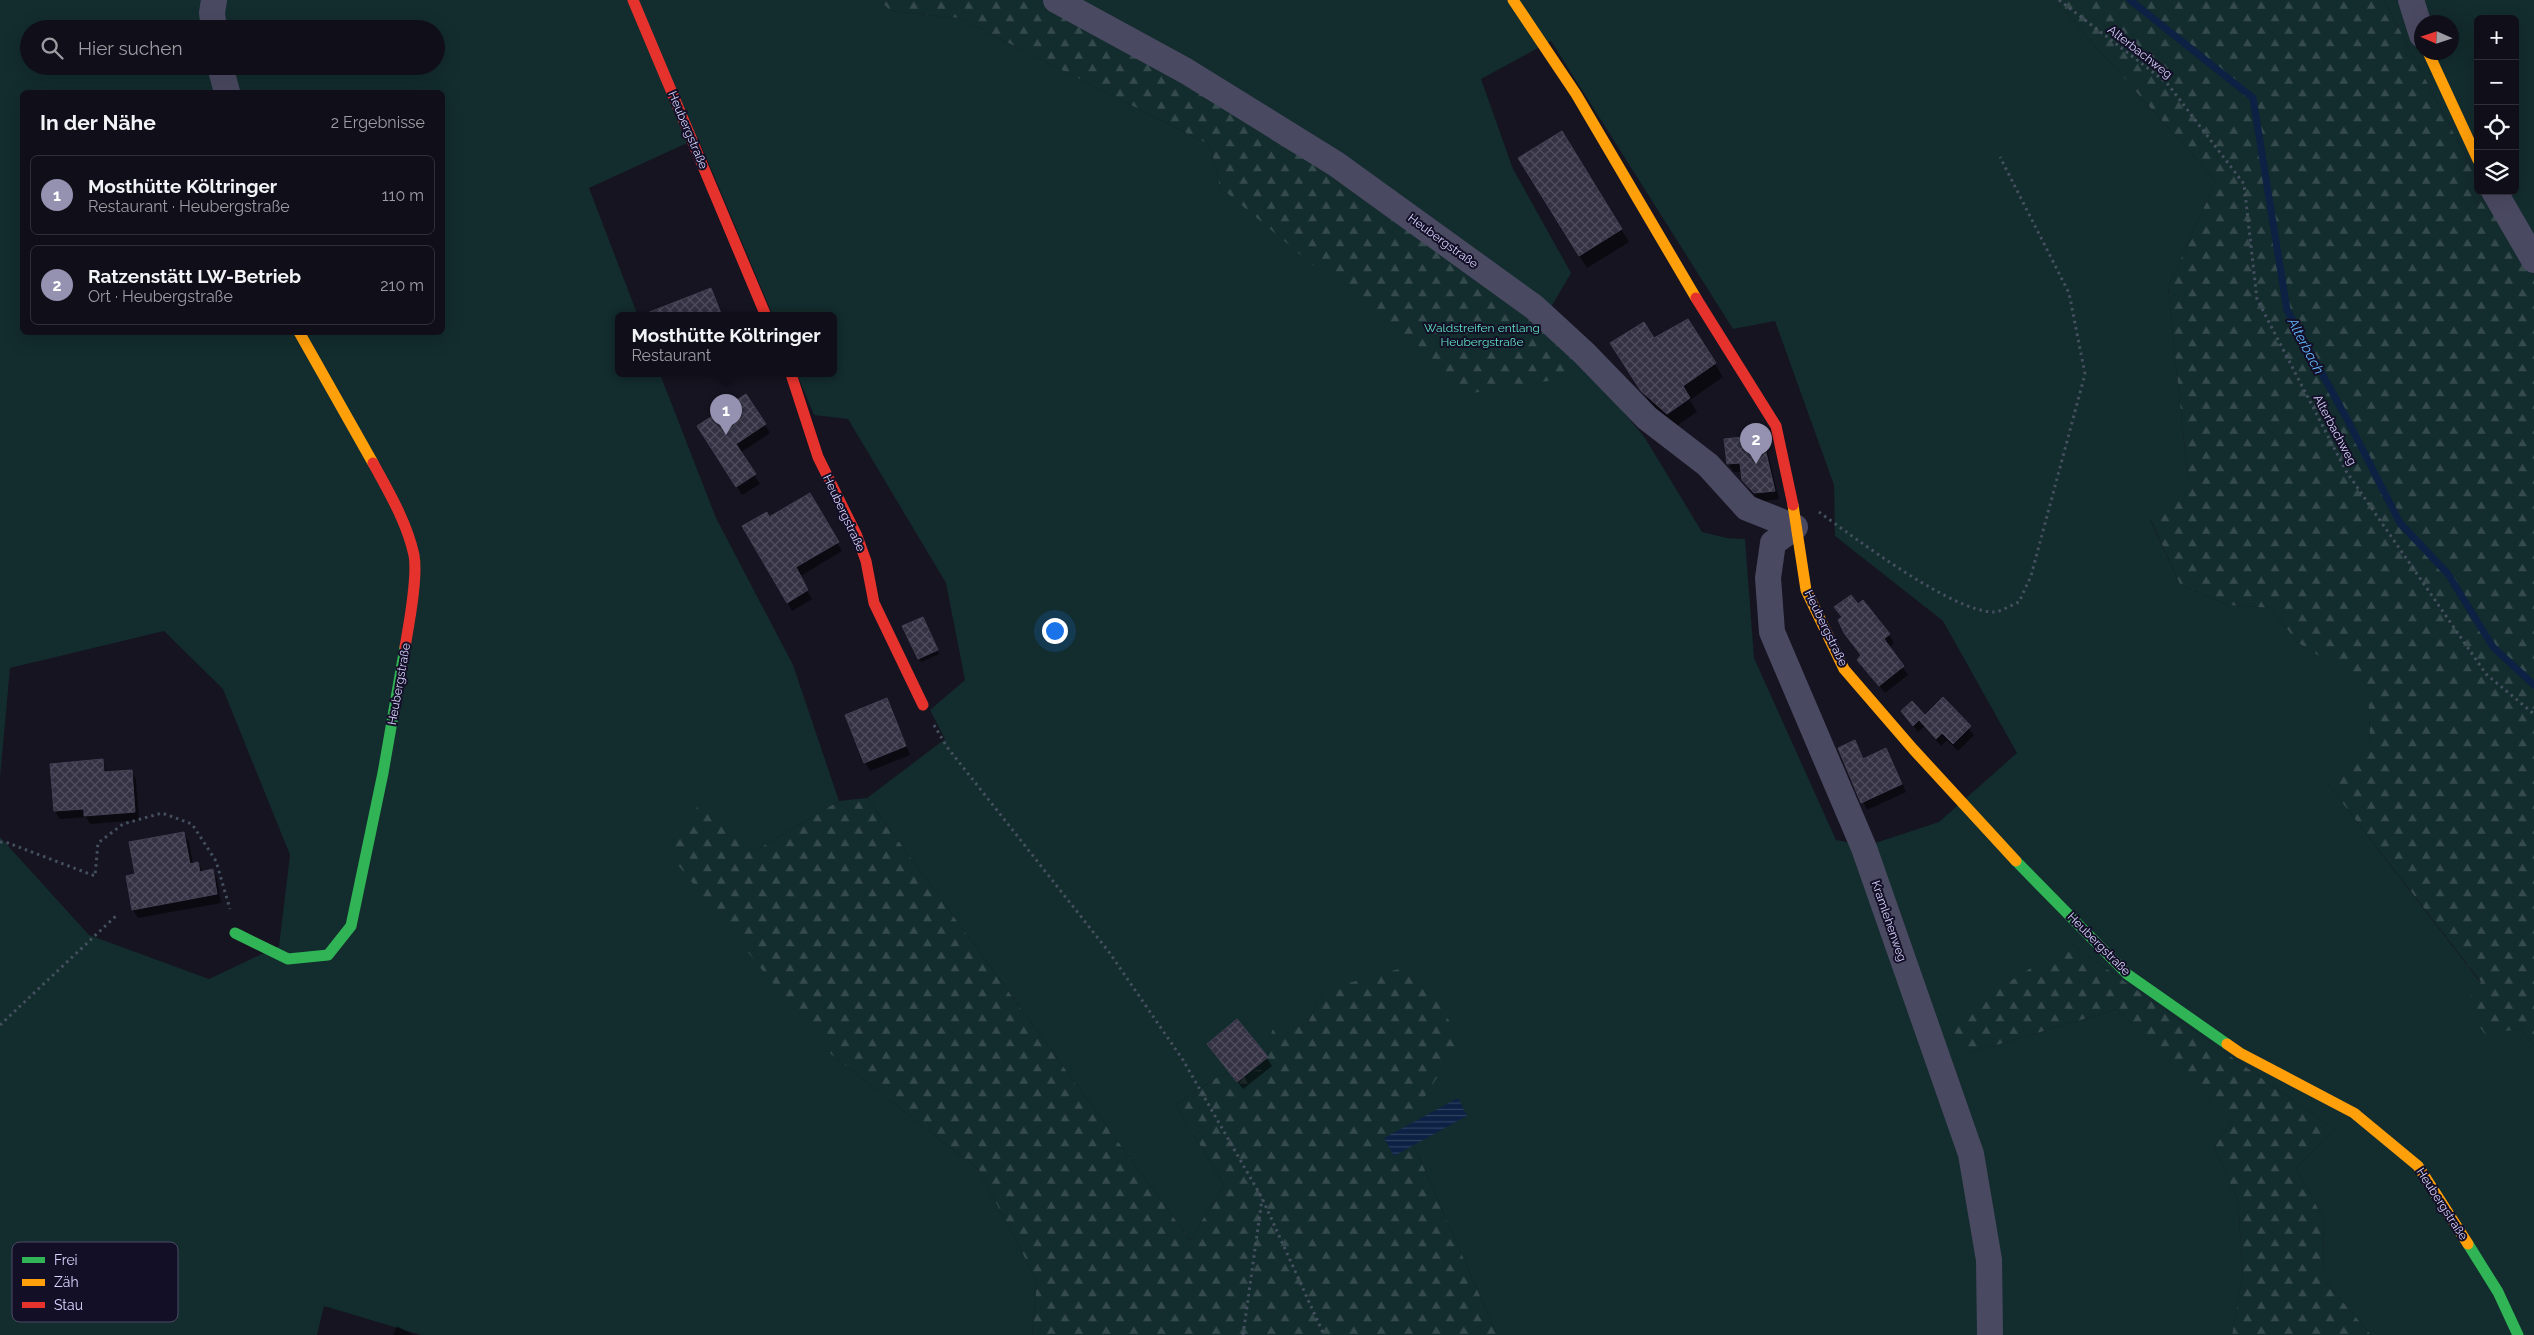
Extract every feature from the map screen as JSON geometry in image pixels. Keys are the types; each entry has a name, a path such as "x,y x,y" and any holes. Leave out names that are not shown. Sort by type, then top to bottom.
{"street":[{"path":"213,20 214,0"},
{"name":"Heubergstraße","path":"633,0 764,312"},
{"name":"Heubergstraße","path":"1056,0 1186,71 1336,164 1534,307 1584,353 1647,418 1708,465 1748,508 1795,527"},
{"name":"Heubergstraße","path":"1513,0 1576,94 1688,285 1776,426 1792,493 1795,527 1806,590 1844,669 1913,749 2008,852 2127,974 2240,1053 2354,1113 2418,1166 2498,1292 2518,1335"},
{"path":"2411,0 2416,15"},
{"path":"2432,60 2474,151"},
{"path":"222,75 226,90"},
{"path":"2496,195 2534,260"},
{"name":"Heubergstraße","path":"236,933 288,959 328,955 351,926 383,773 412,609 414,556 395,503 301,335"},
{"name":"Heubergstraße","path":"792,377 818,456 834,493 857,536 866,561 874,603 922,705"},
{"name":"Kramlehenweg","path":"1795,527 1773,543 1768,578 1772,632 1864,848 1971,1154 1989,1260 1990,1335"}],"path":[{"name":"Alterbachweg","path":"2059,0 2167,83 2244,184 2257,299 2346,471 2486,674 2534,714"},
{"path":"1792,493 1900,569 1970,608 1995,612 2018,602 2030,576 2085,374 2069,293 2000,157"},
{"path":"922,705 946,747 1109,952 1183,1060 1262,1198 1324,1335"},
{"path":"0,842 8,843 95,876 98,843 123,824 162,812 192,824 216,860 236,933"},
{"path":"0,1025 118,914"},
{"path":"1243,1335 1262,1198"}],"green space":[{"path":"0,0 879,0 891,11 959,18 1210,145 1220,187 1592,374 1645,438 1702,532 1727,538 1745,539 1754,658 1836,840 1866,846 1939,822 2017,753 1943,621 1835,536 1834,485 1775,321 1733,329 1551,41 1481,79 1513,169 1571,273 1547,314 1049,0 2054,0 2216,181 2168,287 2188,480 2150,519 2180,584 2227,605 2271,608 2297,642 2369,687 2370,740 2327,783 2481,983 2465,1006 2485,1033 2520,1029 2534,1044 2534,1335 2371,1335 2324,1280 2323,1218 2296,1168 2335,1130 2070,943 1963,1055 2117,1009 2231,1123 2214,1147 2238,1201 2243,1274 2232,1335 1497,1335 1406,1127 1324,990 1307,1024 1272,1031 1265,1069 1219,1076 1176,1105 1224,1185 1190,1240 867,798 945,739 930,710 965,680 946,583 848,419 814,415 798,377 837,377 837,312 771,312 698,138 589,188 636,312 615,312 615,377 661,377 716,518 793,665 839,801 755,851 827,1051 979,1170 1037,1281 1032,1335 421,1335 324,1306 317,1335 0,1335 0,837 89,935 209,979 279,946 290,855 223,689 164,631 10,668 0,778"},
{"name":"Waldstreifen entlang Heubergstraße","path":"879,0 1049,0 1402,210 1592,374 1466,394 1220,187 1210,145 959,18 891,11"},
{"path":"2054,0 2384,0 2474,172 2474,195 2487,195 2534,274 2534,1044 2520,1029 2485,1034 2464,1006 2481,982 2327,783 2370,740 2368,687 2297,642 2271,608 2227,605 2180,584 2150,518 2188,480 2168,287 2216,181"},
{"path":"2384,0 2534,0 2534,274 2487,195 2519,195 2519,15 2474,15 2474,172 2415,60 2459,60 2459,15 2414,15 2414,57"},
{"path":"867,798 1190,1240 1224,1185 1176,1105 1219,1076 1265,1069 1272,1030 1307,1024 1324,990 1413,965 1461,1039 1406,1127 1497,1335 1032,1335 1037,1281 979,1170 827,1051 662,845 699,805 755,851 839,801"},
{"path":"2070,943 2335,1130 2296,1168 2323,1218 2324,1280 2371,1335 2232,1335 2243,1274 2238,1201 2214,1147 2231,1123 2117,1009 1963,1055 1949,1020"}],"water":[{"path":"1458,1098 1467,1116 1394,1156 1384,1138"}],"building":[{"path":"1562,131 1622,229 1579,256 1518,158"},
{"path":"711,288 720,312 650,312"},
{"path":"1688,319 1716,363 1683,386 1690,398 1667,414 1641,391 1610,343 1644,322 1654,338"},
{"path":"746,394 766,424 736,444 756,474 736,487 697,426"},
{"path":"1762,435 1775,491 1754,493 1742,480 1740,463 1727,464 1724,439"},
{"path":"810,493 839,542 796,567 808,590 787,603 742,526 767,512 769,517"},
{"path":"1851,595 1858,604 1863,600 1890,634 1884,639 1904,666 1879,686 1857,660 1861,655 1844,633 1838,620 1842,617 1834,607"},
{"path":"923,617 938,650 918,659 902,626"},
{"path":"1943,697 1971,726 1953,744 1942,733 1936,739 1919,720 1913,726 1901,711 1912,701 1925,715"},
{"path":"887,698 906,746 864,763 845,715"},
{"path":"1855,740 1863,759 1886,748 1902,784 1861,803 1838,748"},
{"path":"103,759 104,772 132,770 135,812 84,816 84,809 54,811 50,764"},
{"path":"184,832 190,864 198,862 200,872 213,869 217,894 132,910 126,876 135,874 129,842"},
{"path":"1237,1019 1268,1057 1237,1082 1207,1044"}],"waterway":[{"name":"Alterbach","path":"2130,0 2253,98 2287,310 2347,419 2400,523 2448,574 2493,647 2534,685"}],"traffic: fast":[{"path":"235,933 288,959 328,955 351,926 383,773 405,647"},
{"path":"2016,861 2127,974 2227,1044"},
{"path":"2468,1244 2498,1292 2518,1335"}],"traffic: slow":[{"path":"1513,0 1576,94 1696,298"},
{"path":"2432,60 2474,151"},
{"path":"301,335 373,463"},
{"path":"1793,505 1806,590 1844,669 1913,749 2016,861"},
{"path":"2227,1044 2240,1053 2354,1113 2418,1166 2468,1244"}],"traffic: jam":[{"path":"633,0 764,312"},
{"path":"1696,298 1776,426 1793,505"},
{"path":"792,377 818,457 857,536 866,561 874,603 923,705"},
{"path":"373,463 402,519 414,555 414,588 405,647"}],"place":[{"name":"Mosthütte Költringer","path":"726,435"},
{"name":"Ratzenstätt LW-Betrieb","path":"1756,464"}]}
